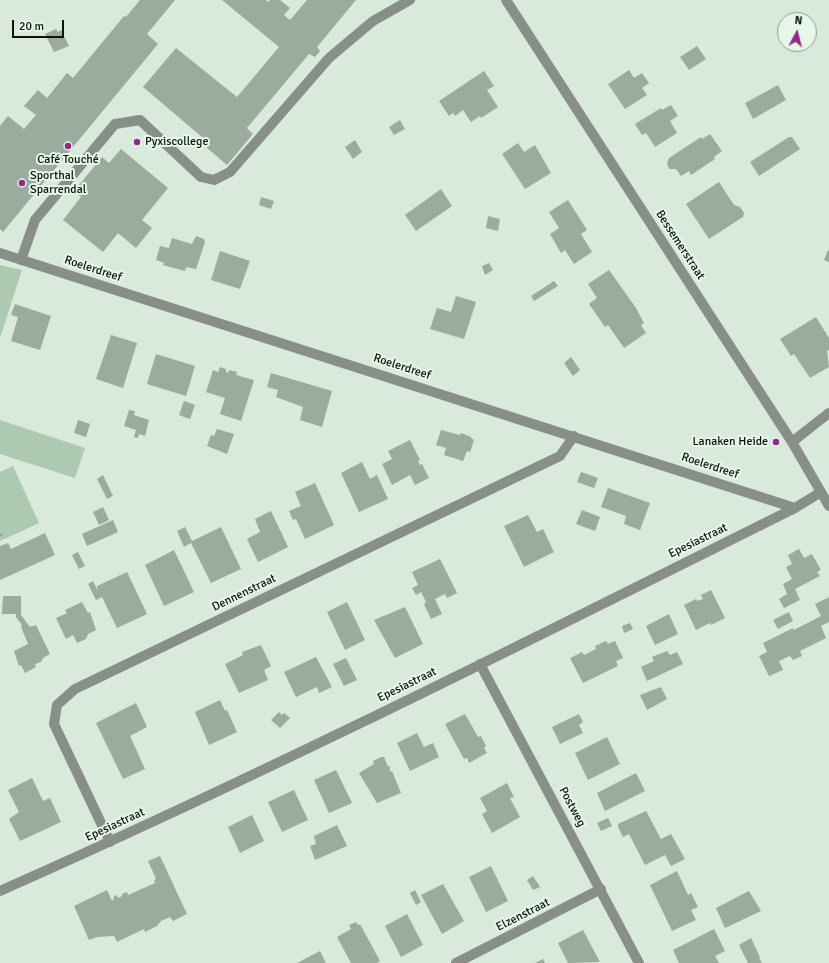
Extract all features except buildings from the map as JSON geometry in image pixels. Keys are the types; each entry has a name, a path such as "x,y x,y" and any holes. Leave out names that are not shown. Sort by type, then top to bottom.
{"street":[{"path":"21,260 35,220 115,124 140,120 201,177 214,180 230,172 329,58 373,21 410,0"},
{"name":"Bessemerstraat","path":"506,0 792,442 829,506"},
{"name":"Roelerdreef","path":"0,253 795,508"},
{"path":"792,442 829,413"},
{"name":"Dennenstraat","path":"110,842 54,724 57,705 75,689 560,456 574,436"},
{"name":"Epesiastraat","path":"0,891 110,842 480,664 795,508 821,492"},
{"name":"Postweg","path":"480,664 640,963"},
{"name":"Elzenstraat","path":"456,963 601,889"}],"green space":[{"path":"0,265 22,270 0,338"},
{"path":"0,420 85,448 75,478 0,454"},
{"path":"13,466 39,523 0,541 0,472"}],"place":[{"name":"Pyxiscollege","path":"137,142"},
{"name":"Café Touché","path":"68,146"},
{"name":"Sporthal Sparrendal","path":"22,183"},
{"name":"Lanaken Heide","path":"776,442"}]}
